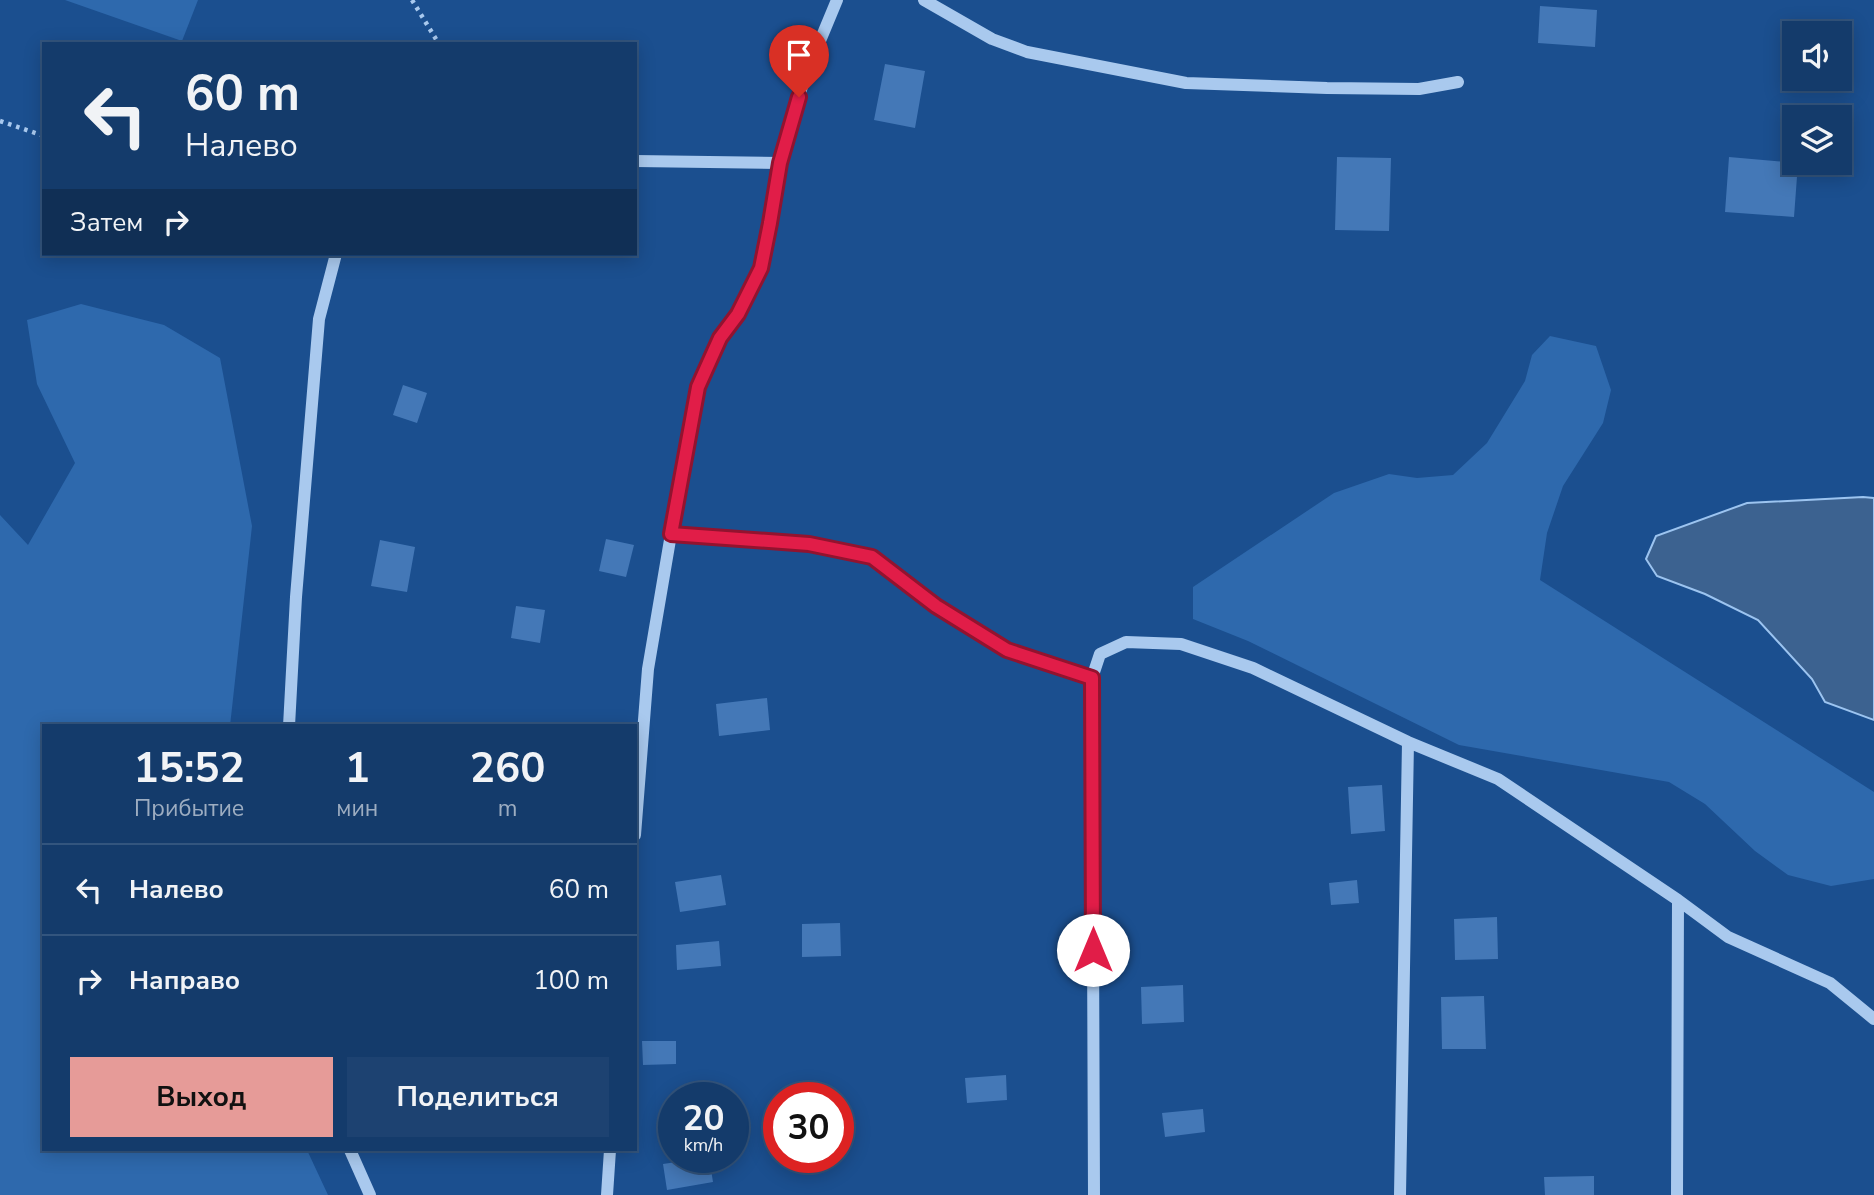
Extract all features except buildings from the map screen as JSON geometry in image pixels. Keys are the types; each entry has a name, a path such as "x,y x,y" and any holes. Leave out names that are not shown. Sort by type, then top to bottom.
{"street":[{"path":"637,809 648,669 698,387 720,338 738,314 761,268 786,138 805,78 837,0"},
{"path":"924,0 992,39 1027,52 1186,83 1327,89 1419,89 1458,82"},
{"path":"637,161 780,163"},
{"path":"289,724 296,597 319,319 335,256"},
{"path":"671,534 809,544 872,557 936,606 1007,650 1092,678"},
{"path":"1094,1195 1092,678 1100,654 1126,642 1181,644 1253,668 1408,742 1498,779 1678,900 1728,937 1830,983 1874,1019"},
{"path":"1400,1195 1408,742"},
{"path":"1677,1195 1678,900"},
{"path":"350,1151 370,1195"},
{"path":"607,1195 610,1151"}],"path":[{"path":"412,0 438,42"},
{"path":"0,121 42,135"}],"shaded area":[{"path":"65,0 198,0 182,41"},
{"path":"81,304 164,325 220,358 252,526 230,724 42,724 42,1151 307,1151 328,1195 0,1195 0,515 28,545 75,463 37,384 27,320"},
{"path":"1550,336 1596,346 1611,390 1603,423 1563,486 1547,533 1540,580 1874,792 1874,879 1831,886 1788,875 1755,851 1705,804 1669,782 1459,745 1248,641 1193,619 1193,587 1334,493 1389,474 1417,478 1453,475 1487,443 1525,381 1532,355"},
{"path":"1874,498 1874,720 1825,702 1812,679 1758,620 1705,594 1657,576 1646,559 1656,536 1747,503"}],"route":[{"path":"799,97 780,163 761,268 738,314 720,338 698,387 671,534 809,544 872,557 936,606 1007,650 1092,678 1093,950"}]}
